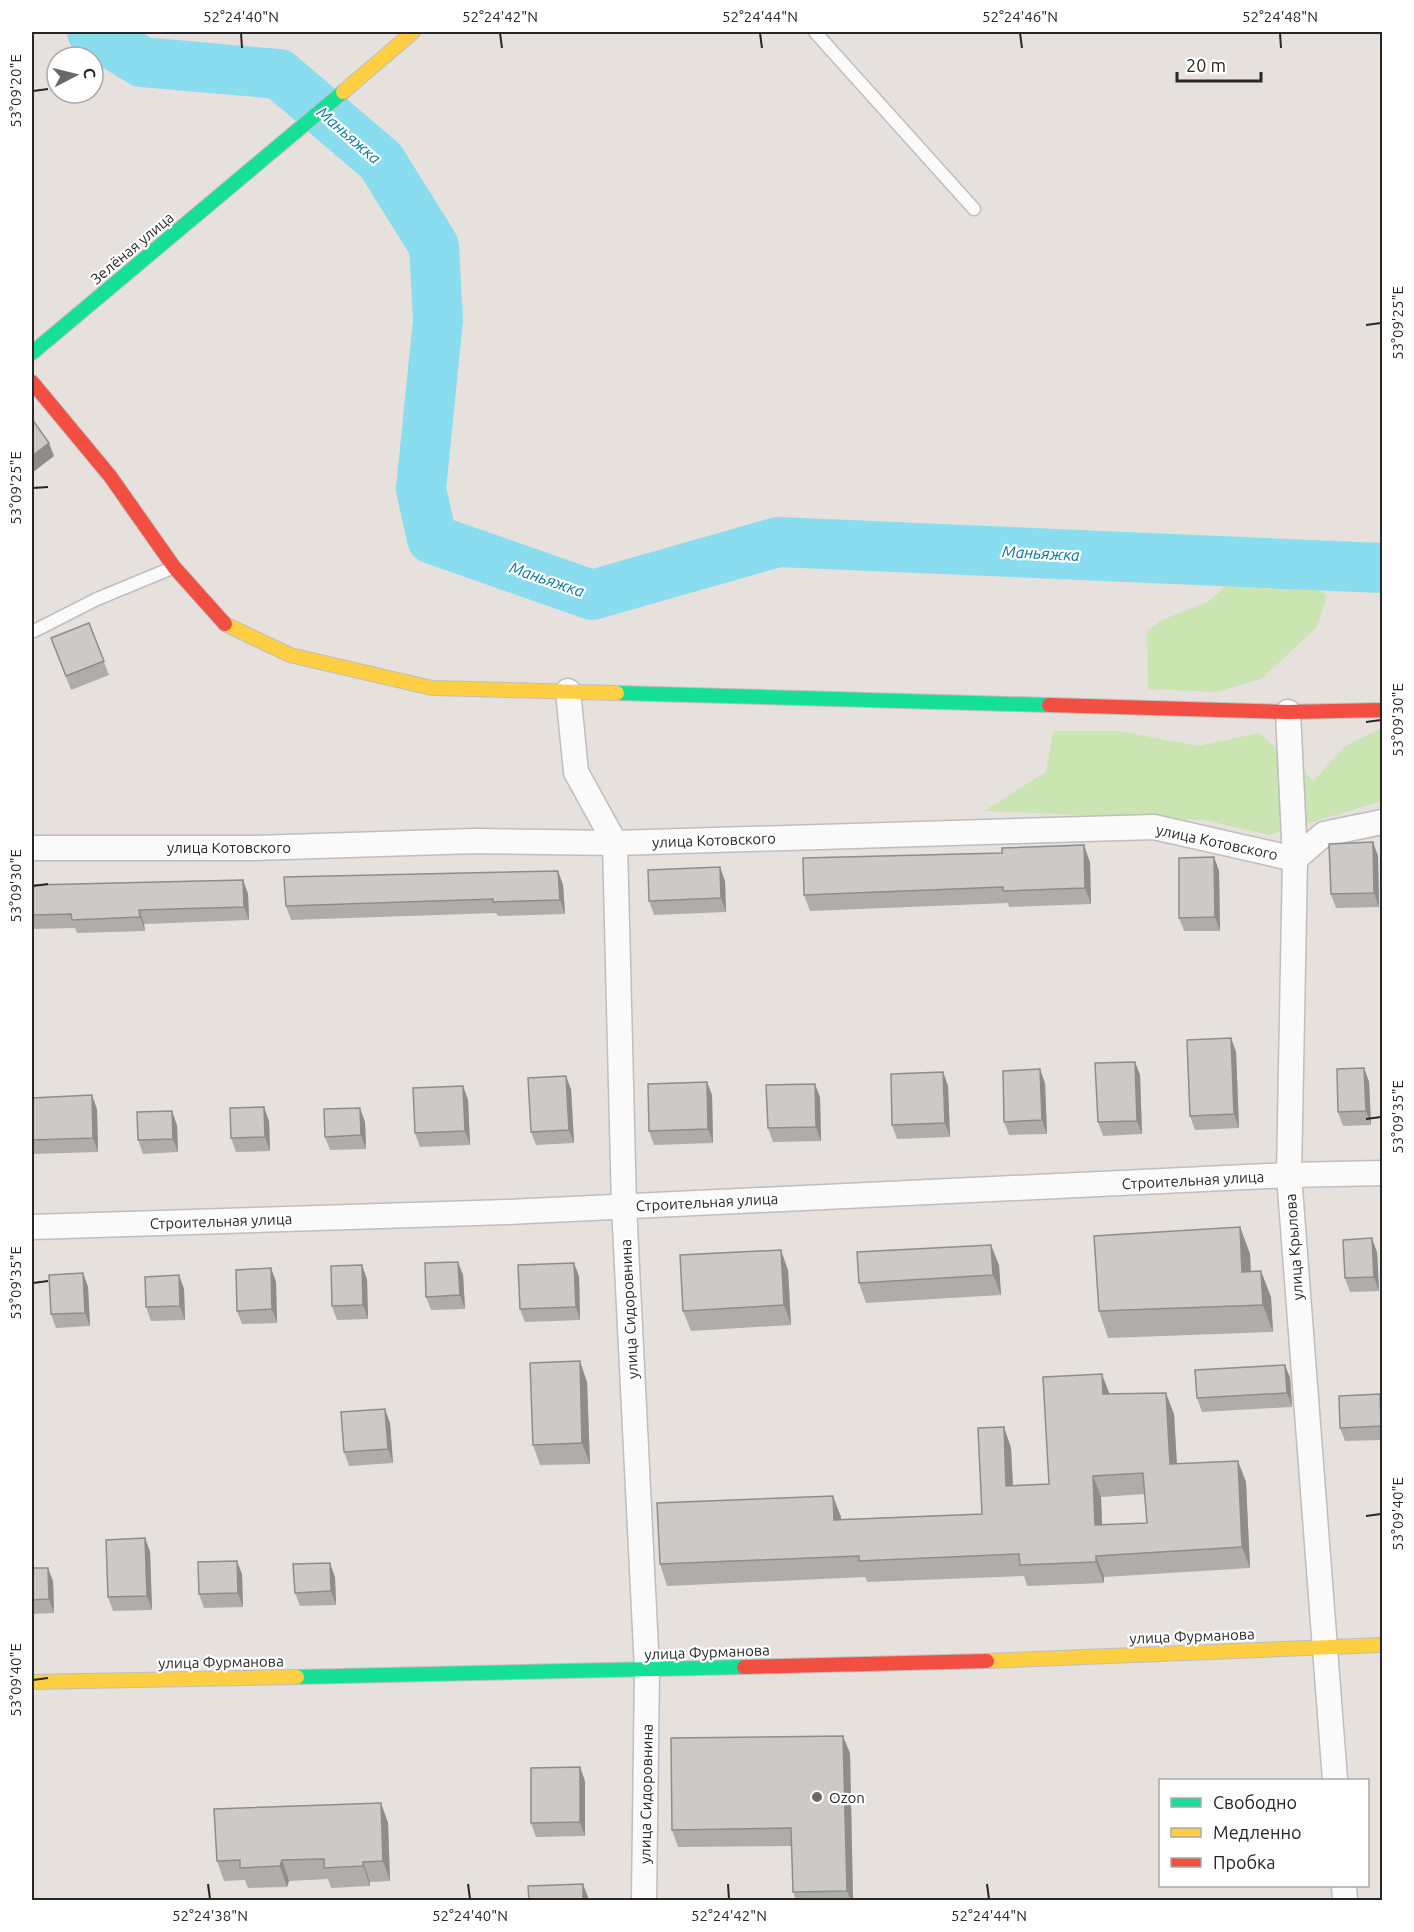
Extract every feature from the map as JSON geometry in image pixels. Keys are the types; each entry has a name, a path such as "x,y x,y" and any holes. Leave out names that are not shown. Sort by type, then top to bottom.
{"street":[{"name":"Зелёная улица","path":"32,353 413,32"},
{"path":"32,382 110,476 174,567 224,624 290,655 432,688 1288,712 1383,710"},
{"name":"улица Сидоровнина","path":"568,691 576,772 615,843 624,1206 647,1670 645,1900"},
{"name":"улица Крылова","path":"1288,712 1295,859 1289,1175 1323,1647 1335,1779"},
{"name":"улица Котовского","path":"32,848 252,849 475,841 615,843 1154,827 1295,859 1324,834 1383,822"},
{"name":"Строительная улица","path":"32,1227 495,1213 1289,1175 1383,1173"},
{"name":"улица Фурманова","path":"32,1682 1031,1660 1383,1645"}],"lane":[{"path":"815,32 974,209"},
{"path":"32,632 97,599 174,567"}],"green space":[{"path":"1241,572 1309,577 1327,596 1317,627 1261,679 1216,692 1148,689 1147,631 1162,620 1209,601"},
{"path":"1382,728 1382,801 1269,835 1205,820 984,811 1046,772 1053,731 1118,731 1198,746 1259,733 1314,781 1345,746"}],"building":[{"path":"32,419 49,443 32,456"},
{"path":"89,623 104,661 66,676 51,638"},
{"path":"1373,842 1374,893 1331,894 1329,844"},
{"path":"1084,845 1085,888 1003,891 1003,887 804,895 803,858 1002,853 1002,848"},
{"path":"1214,857 1215,917 1179,918 1179,858"},
{"path":"720,867 721,898 649,901 648,870"},
{"path":"558,871 560,900 493,902 493,899 286,906 284,877"},
{"path":"243,880 244,907 139,910 140,917 72,920 71,914 32,915 32,885"},
{"path":"1231,1038 1234,1114 1190,1116 1187,1040"},
{"path":"1135,1062 1137,1121 1098,1122 1095,1063"},
{"path":"1364,1068 1366,1111 1338,1112 1337,1069"},
{"path":"1040,1069 1042,1120 1004,1122 1003,1071"},
{"path":"943,1072 945,1123 892,1125 891,1074"},
{"path":"566,1076 569,1130 531,1132 528,1078"},
{"path":"707,1082 708,1129 649,1131 648,1084"},
{"path":"815,1084 816,1127 768,1128 766,1085"},
{"path":"463,1086 465,1131 415,1133 413,1088"},
{"path":"92,1095 93,1138 32,1140 32,1098"},
{"path":"264,1107 265,1137 231,1138 230,1108"},
{"path":"360,1108 361,1135 325,1137 324,1109"},
{"path":"172,1111 173,1139 138,1140 137,1112"},
{"path":"1240,1227 1242,1272 1261,1271 1263,1305 1099,1311 1094,1236"},
{"path":"1372,1238 1374,1277 1345,1278 1343,1240"},
{"path":"991,1245 993,1275 859,1283 857,1252"},
{"path":"781,1250 784,1305 683,1311 680,1255"},
{"path":"458,1262 460,1295 426,1297 425,1263"},
{"path":"574,1263 576,1307 520,1309 518,1265"},
{"path":"362,1265 363,1305 332,1306 331,1266"},
{"path":"271,1268 272,1309 237,1311 236,1270"},
{"path":"83,1273 85,1313 51,1314 49,1275"},
{"path":"179,1275 180,1306 146,1307 145,1277"},
{"path":"580,1361 582,1443 533,1445 530,1363"},
{"path":"1285,1365 1287,1393 1197,1398 1195,1370"},
{"path":"1102,1374 1103,1394 1166,1393 1170,1464 1238,1461 1242,1547 1096,1556 1096,1562 1020,1565 1019,1554 859,1561 859,1556 660,1564 657,1503 833,1496 834,1520 982,1514 978,1428 1004,1427 1006,1486 1049,1484 1043,1377","holes":["1143,1473 1147,1523 1095,1525 1093,1476"]},
{"path":"1380,1394 1381,1426 1340,1428 1339,1396"},
{"path":"385,1409 388,1449 344,1452 341,1412"},
{"path":"145,1538 147,1596 108,1597 106,1540"},
{"path":"237,1561 238,1593 199,1594 198,1562"},
{"path":"330,1563 331,1591 295,1593 293,1564"},
{"path":"32,1568 48,1568 49,1599 32,1600"},
{"path":"843,1736 847,1891 793,1892 791,1828 672,1830 671,1738"},
{"path":"580,1767 580,1822 531,1823 531,1768"},
{"path":"381,1803 383,1861 363,1862 363,1866 324,1868 324,1859 282,1860 280,1866 240,1868 240,1860 217,1861 214,1809"},
{"path":"583,1884 583,1900 529,1900 528,1886"}],"waterway":[{"name":"Маньяжка","path":"92,32 142,62 279,74 381,161 434,246 438,320 421,489 432,539 592,595 778,542 1382,568"}],"traffic: fast":[{"path":"32,353 343,92"},
{"path":"617,693 1049,705"},
{"path":"297,1677 744,1667"}],"traffic: slow":[{"path":"343,92 413,32"},
{"path":"225,624 290,655 432,688 617,693"},
{"path":"987,1661 1382,1645"},
{"path":"32,1682 297,1677"}],"traffic: jam":[{"path":"32,382 110,476 174,567 225,624"},
{"path":"1049,705 1288,712 1382,710"},
{"path":"744,1667 987,1661"}],"place":[{"name":"Ozon","path":"817,1797"}]}
